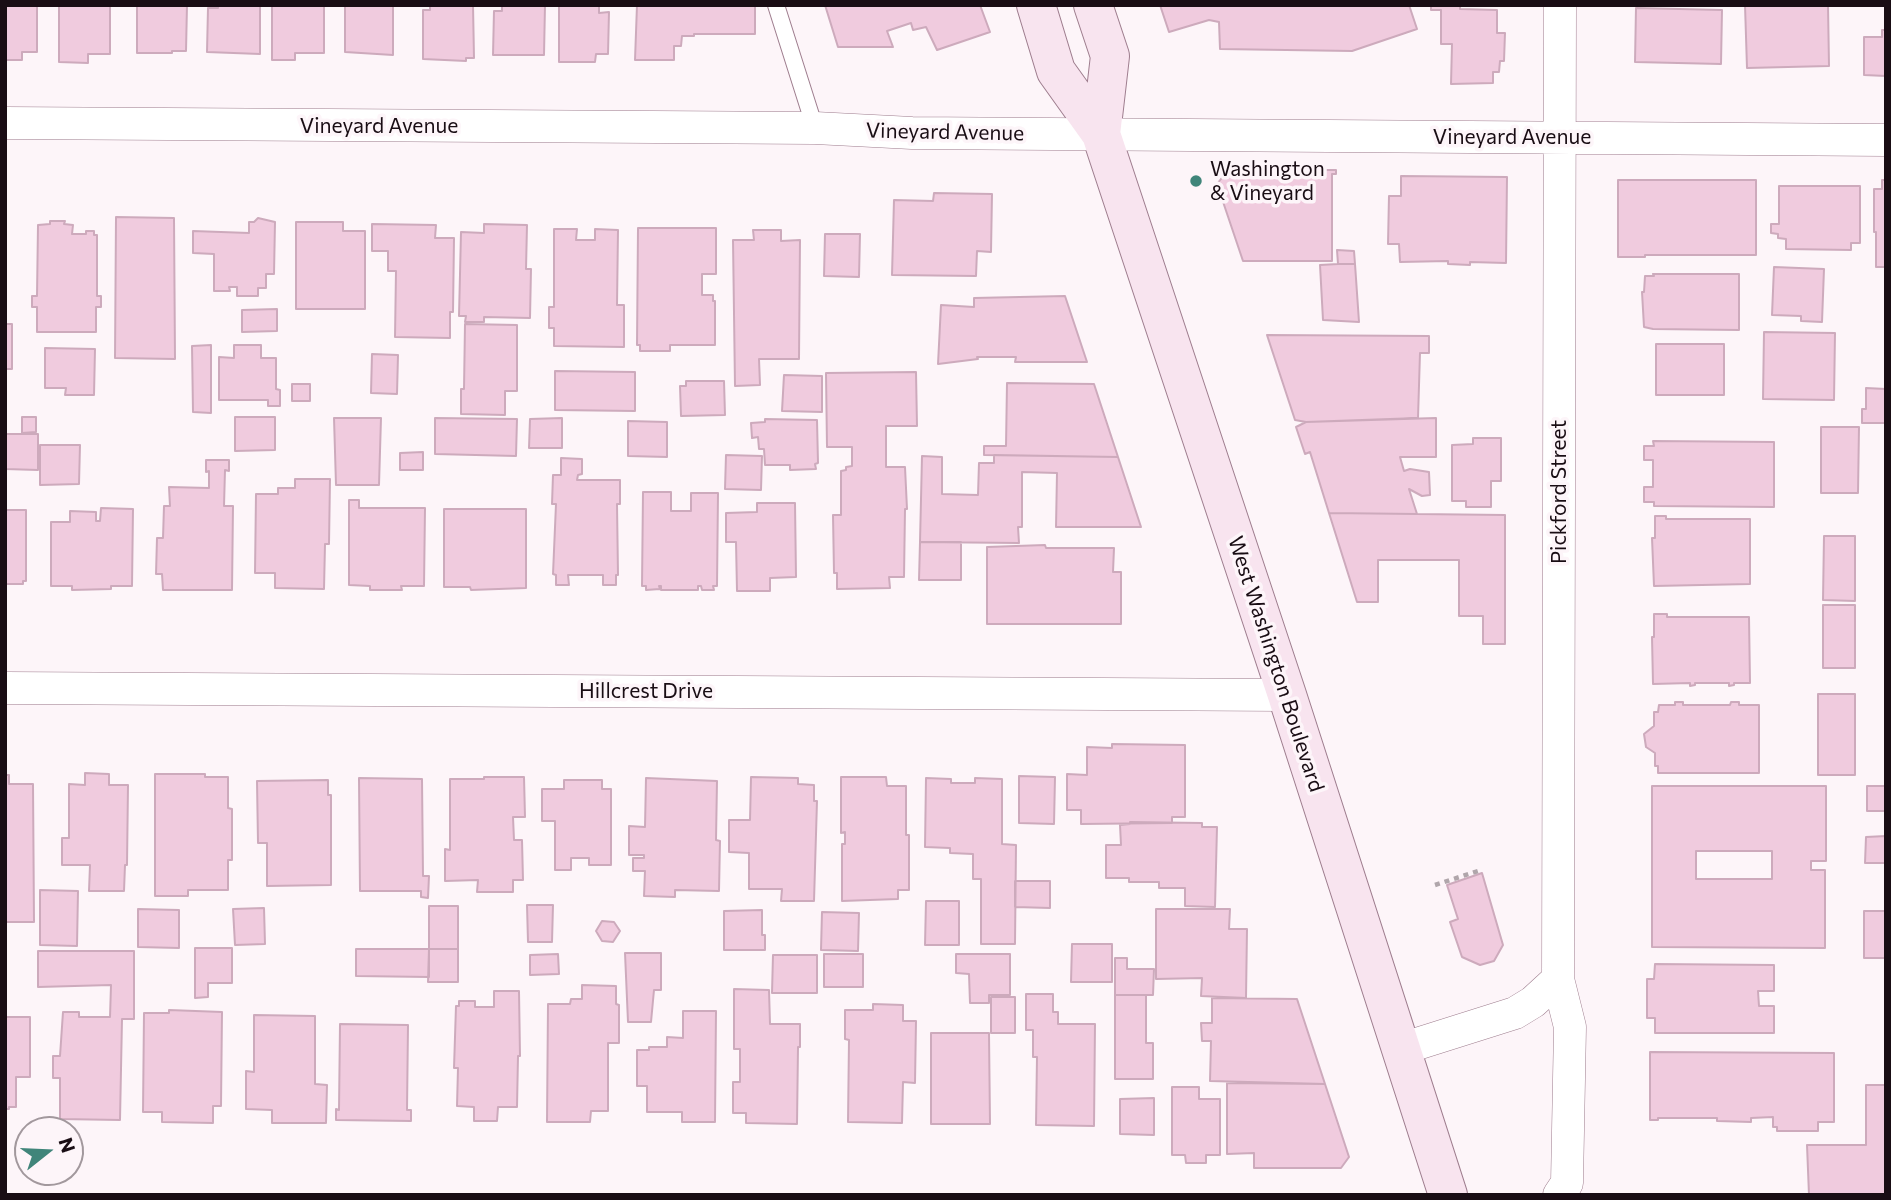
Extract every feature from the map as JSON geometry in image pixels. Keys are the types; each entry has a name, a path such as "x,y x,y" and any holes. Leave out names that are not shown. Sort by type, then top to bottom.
{"main road":[{"name":"West Washington Boulevard","path":"1035,5 1056,71 1101,134 1287,695 1448,1195"},
{"name":"West Washington Boulevard","path":"1093,5 1110,56 1101,134"}],"street":[{"name":"Pickford Street","path":"1559,1195 1567,1183 1570,1027 1558,979 1560,5"},
{"name":"Vineyard Avenue","path":"5,123 814,128 912,133 1886,140"},
{"name":"Hillcrest Drive","path":"5,688 1287,695"},
{"path":"1401,1049 1515,1013 1533,1002 1558,979"}],"lane":[{"path":"776,5 814,128"}],"path":[{"path":"1435,885 1478,871"}],"building":[{"path":"5,5 37,5 37,52 22,52 22,60 5,60"},
{"path":"59,5 110,5 110,54 88,54 88,63 59,62"},
{"path":"187,5 186,51 137,53 137,6"},
{"path":"218,5 260,5 260,54 207,52 208,8 218,8"},
{"path":"272,5 324,5 324,53 295,53 295,60 272,60"},
{"path":"345,5 393,5 393,55 345,52"},
{"path":"430,5 473,5 474,58 466,58 466,61 423,59 423,10 430,10"},
{"path":"502,5 545,5 544,55 493,55 494,11 502,11"},
{"path":"559,5 599,5 599,13 609,12 608,54 596,54 595,62 559,62"},
{"path":"637,5 755,5 755,34 682,36 681,46 674,46 674,60 635,60"},
{"path":"825,5 980,5 990,32 937,50 926,27 913,30 911,23 887,31 893,47 838,47"},
{"path":"1160,5 1409,5 1417,29 1352,51 1220,49 1219,22 1209,20 1169,32"},
{"path":"1431,5 1460,5 1460,9 1497,10 1497,33 1505,33 1504,61 1500,61 1499,72 1493,72 1493,83 1451,84 1452,44 1441,44 1441,10 1431,10"},
{"path":"1745,5 1828,5 1829,66 1747,68"},
{"path":"1636,8 1722,10 1721,64 1635,62"},
{"path":"1882,30 1886,30 1886,76 1864,75 1864,37 1882,37"},
{"path":"1228,170 1336,170 1336,174 1332,174 1332,261 1243,261 1217,184"},
{"path":"1401,176 1507,177 1506,263 1470,262 1470,265 1448,264 1448,261 1400,262 1399,244 1388,244 1389,196 1401,196"},
{"path":"1618,180 1756,180 1756,255 1618,257"},
{"path":"1882,180 1886,180 1886,267 1876,267 1874,189 1882,189"},
{"path":"1779,186 1860,186 1860,243 1851,243 1851,250 1786,249 1786,239 1771,233 1771,224 1779,224"},
{"path":"934,193 992,194 991,252 977,251 976,276 892,275 894,200 933,201"},
{"path":"116,217 174,218 175,359 115,358"},
{"path":"258,218 275,222 274,274 266,274 266,288 258,288 258,296 237,296 237,287 229,287 230,291 214,291 214,254 193,253 193,231 249,233 249,222"},
{"path":"50,221 65,221 64,224 73,225 72,234 94,231 94,235 97,235 97,296 101,296 101,307 96,307 96,332 37,332 37,307 32,307 32,296 37,296 38,225 50,224"},
{"path":"296,222 343,222 343,231 365,231 365,309 296,309"},
{"path":"372,224 436,225 435,238 454,238 450,338 395,337 396,271 388,271 388,251 372,251"},
{"path":"484,224 527,225 526,269 531,269 530,318 484,317 484,322 465,322 466,316 459,316 461,232 484,233"},
{"path":"638,228 716,228 716,274 702,274 702,295 713,295 715,301 715,345 670,345 670,351 640,351 640,345 637,345"},
{"path":"554,229 577,229 576,240 595,240 595,229 618,230 617,305 624,305 624,347 554,346 554,328 549,328 549,307 554,307"},
{"path":"753,230 781,230 781,241 800,240 799,359 759,359 760,385 735,386 733,240 754,240"},
{"path":"825,234 860,234 859,277 824,276"},
{"path":"1337,250 1354,251 1355,264 1338,264"},
{"path":"1355,264 1359,322 1323,320 1320,265"},
{"path":"1774,267 1824,269 1822,322 1801,321 1801,316 1772,315"},
{"path":"1653,274 1739,274 1739,330 1644,327 1642,292 1645,276 1654,276"},
{"path":"1065,296 1087,362 1015,362 1016,357 977,357 978,359 938,364 941,305 974,307 974,298"},
{"path":"277,309 277,331 242,332 242,310"},
{"path":"5,324 12,324 12,369 5,369"},
{"path":"465,324 517,325 517,391 505,391 505,415 461,414"},
{"path":"1764,332 1835,333 1834,400 1763,399"},
{"path":"1267,335 1429,336 1429,353 1420,353 1418,418 1306,422 1295,420"},
{"path":"1656,344 1724,344 1724,395 1656,395"},
{"path":"211,345 211,413 193,412 192,346"},
{"path":"234,345 261,345 261,358 276,358 276,389 280,390 280,406 268,406 268,400 219,400 219,357 234,358"},
{"path":"45,348 95,349 94,395 65,395 66,388 45,388"},
{"path":"372,354 398,355 397,394 371,393"},
{"path":"555,371 635,372 635,411 555,410"},
{"path":"916,372 917,426 886,426 886,467 905,467 907,509 904,577 889,577 890,588 837,589 837,573 834,573 833,515 841,515 841,471 852,466 852,447 827,447 826,373"},
{"path":"784,375 822,376 822,412 782,411"},
{"path":"686,381 724,381 725,415 681,416 680,386 686,386"},
{"path":"1007,383 1094,384 1118,457 984,455 984,446 1006,446"},
{"path":"292,384 310,384 310,401 292,401"},
{"path":"1866,388 1886,389 1886,423 1862,423 1862,409 1866,409"},
{"path":"22,417 36,417 36,432 22,433"},
{"path":"235,417 275,417 275,450 235,451"},
{"path":"334,418 381,418 379,485 336,485"},
{"path":"435,418 517,419 516,456 435,454"},
{"path":"562,418 562,448 529,448 530,419"},
{"path":"1436,418 1436,457 1400,457 1404,471 1410,469 1429,472 1430,495 1422,496 1409,489 1417,514 1329,513 1310,452 1305,454 1296,427 1306,422"},
{"path":"765,419 817,420 816,469 790,470 790,465 765,465 764,449 759,449 758,437 752,438 751,423 765,422"},
{"path":"628,421 667,422 667,457 628,456"},
{"path":"1821,427 1859,427 1858,493 1821,493"},
{"path":"5,434 38,434 38,470 5,469"},
{"path":"1473,438 1501,438 1501,481 1491,481 1491,507 1466,507 1466,501 1452,501 1452,445 1473,444"},
{"path":"1653,441 1774,442 1774,507 1654,506 1654,502 1644,502 1644,487 1653,487 1653,460 1644,460 1644,446 1654,446"},
{"path":"40,445 80,445 79,484 40,485"},
{"path":"423,452 423,470 400,470 400,453"},
{"path":"726,455 762,456 761,490 725,489"},
{"path":"994,455 1118,457 1141,527 1056,527 1057,473 1022,472 1022,527 1018,527 1019,543 920,542 922,456 942,457 942,494 978,495 979,463 994,463"},
{"path":"561,458 582,459 582,474 578,475 577,480 620,480 616,585 603,585 603,575 568,575 569,585 556,585 556,575 553,574 556,504 552,504 553,475 561,475"},
{"path":"206,460 229,460 229,471 225,470 224,506 233,506 232,590 163,590 162,574 156,574 157,538 163,538 164,506 170,506 169,487 209,488"},
{"path":"295,479 330,479 329,544 325,544 324,589 275,588 275,573 255,573 256,494 278,494 278,488 295,488"},
{"path":"643,492 671,492 671,511 691,511 691,493 718,493 717,586 713,586 714,590 702,590 701,586 698,586 698,590 661,590 659,586 660,589 646,590 646,586 642,586"},
{"path":"349,500 359,500 359,508 425,508 424,586 401,586 402,590 370,590 370,586 349,585"},
{"path":"757,503 795,503 796,577 770,578 770,591 737,591 736,542 726,542 726,513 757,512"},
{"path":"101,508 133,509 132,586 72,590 72,586 51,586 51,522 70,522 70,511 96,512 96,521 100,521"},
{"path":"444,509 526,509 526,588 471,590 470,587 444,587"},
{"path":"5,510 26,510 26,581 23,581 23,584 5,584"},
{"path":"1329,513 1505,515 1505,644 1483,644 1483,616 1459,616 1459,560 1378,560 1378,602 1357,602"},
{"path":"1655,516 1666,516 1666,519 1750,519 1750,584 1654,586 1652,538 1655,538"},
{"path":"1824,536 1855,536 1855,601 1823,600"},
{"path":"920,542 961,542 961,580 919,580"},
{"path":"1045,545 1046,548 1114,548 1113,572 1121,572 1121,624 987,624 987,547"},
{"path":"1823,605 1855,605 1855,668 1823,668"},
{"path":"1654,614 1667,614 1667,617 1749,617 1750,683 1734,683 1729,686 1729,683 1695,683 1690,686 1690,683 1653,684"},
{"path":"1818,694 1855,694 1855,775 1818,775"},
{"path":"1675,702 1683,702 1683,705 1730,705 1731,702 1739,702 1739,705 1759,705 1759,773 1658,773 1655,753 1646,747 1644,734 1654,726 1654,712 1658,712 1659,705 1675,705"},
{"path":"1112,744 1185,745 1185,817 1172,817 1172,823 1081,824 1081,810 1067,810 1067,774 1087,775 1087,747 1112,748"},
{"path":"85,773 109,774 109,785 128,785 124,891 89,891 90,865 62,865 62,838 69,838 69,784 85,785"},
{"path":"155,774 228,777 228,808 232,809 232,860 228,860 228,890 188,890 188,896 155,896"},
{"path":"5,775 9,775 9,784 33,784 34,922 5,922"},
{"path":"1019,776 1055,777 1054,824 1019,823"},
{"path":"524,777 525,817 513,817 514,840 522,840 523,880 513,880 513,892 477,892 478,880 445,881 445,849 450,850 450,779"},
{"path":"751,777 798,778 798,784 814,785 814,801 817,801 814,901 781,901 782,889 749,889 749,853 729,852 729,820 750,820"},
{"path":"841,777 886,777 887,786 906,786 909,890 898,890 898,899 842,901 842,844 845,844 845,832 841,833"},
{"path":"359,778 422,779 423,876 429,876 428,898 421,897 421,891 360,891"},
{"path":"646,778 717,781 719,891 675,890 675,897 644,896 645,871 633,871 633,858 644,858 644,855 629,855 629,826 645,827"},
{"path":"926,778 951,779 951,783 975,783 975,778 1002,779 1002,844 1016,845 1015,944 981,944 981,879 973,879 973,854 950,853 950,848 925,847"},
{"path":"328,780 328,795 331,795 331,885 267,886 267,843 258,843 257,781"},
{"path":"564,780 602,780 602,789 611,789 611,865 589,865 589,858 571,858 571,870 555,870 555,821 542,821 542,789 564,789"},
{"path":"1652,786 1826,786 1826,861 1811,861 1811,870 1825,870 1825,948 1652,947","holes":["1696,851 1772,851 1772,879 1696,879"]},
{"path":"1867,786 1886,786 1886,811 1867,811"},
{"path":"1130,822 1202,823 1202,827 1217,827 1215,907 1185,906 1185,888 1159,888 1159,882 1129,882 1129,878 1106,878 1106,845 1121,845 1120,825"},
{"path":"1886,836 1886,863 1865,863 1866,837"},
{"path":"1482,873 1503,945 1494,961 1480,965 1462,957 1450,922 1458,919 1447,885"},
{"path":"1015,881 1050,881 1050,908 1015,907"},
{"path":"40,890 78,891 77,946 40,945"},
{"path":"926,901 959,901 959,945 925,945"},
{"path":"527,905 553,905 552,942 528,942"},
{"path":"429,906 458,906 458,949 429,949"},
{"path":"264,908 265,944 235,945 233,909"},
{"path":"138,909 179,910 179,948 138,947"},
{"path":"1156,909 1230,909 1229,929 1247,929 1246,998 1201,996 1202,978 1156,979"},
{"path":"762,910 765,950 724,950 724,911"},
{"path":"1864,911 1886,911 1886,958 1864,958"},
{"path":"822,912 859,913 858,951 821,950"},
{"path":"602,921 614,922 620,931 613,942 602,941 596,931"},
{"path":"1072,944 1112,944 1112,982 1071,982"},
{"path":"195,948 232,948 232,983 208,983 208,997 195,998"},
{"path":"356,949 429,949 429,977 356,976"},
{"path":"429,949 458,949 458,982 428,982"},
{"path":"38,951 134,951 134,1019 122,1019 120,1120 60,1116 60,1078 53,1078 53,1056 60,1056 63,1012 79,1012 79,1017 110,1017 111,985 38,987"},
{"path":"625,953 661,953 661,990 654,990 651,1022 628,1022"},
{"path":"558,954 559,974 530,975 530,955"},
{"path":"824,954 863,954 863,987 824,987"},
{"path":"956,954 1010,954 1010,995 989,995 989,1003 970,1003 969,974 956,973"},
{"path":"773,955 817,955 817,993 772,993"},
{"path":"1115,958 1127,958 1127,969 1154,969 1153,995 1115,995"},
{"path":"1655,964 1774,965 1774,991 1758,991 1759,1006 1774,1006 1774,1033 1655,1033 1655,1018 1647,1018 1647,979 1654,979"},
{"path":"582,985 616,986 619,1043 608,1043 608,1111 591,1111 590,1122 547,1122 548,1004 570,1004 571,999 582,999"},
{"path":"734,989 769,990 770,1024 800,1024 797,1124 746,1123 746,1113 733,1113 733,1082 740,1082 740,1049 734,1049"},
{"path":"494,991 519,991 520,1056 517,1107 498,1107 497,1121 474,1121 474,1107 457,1106 458,1068 454,1068 456,1006 459,1006 459,1001 475,1001 475,1007 494,1007"},
{"path":"1026,994 1053,994 1053,1012 1058,1012 1058,1024 1095,1024 1094,1126 1036,1125 1037,1057 1033,1057 1033,1030 1026,1030"},
{"path":"1115,995 1146,995 1146,1043 1153,1043 1153,1079 1115,1079"},
{"path":"991,997 1015,997 1015,1033 991,1033"},
{"path":"1212,998 1297,999 1325,1084 1210,1081 1211,1041 1202,1041 1201,1023 1212,1023"},
{"path":"873,1004 903,1005 903,1021 916,1021 915,1083 903,1082 902,1123 848,1122 849,1040 845,1039 845,1010 873,1010"},
{"path":"169,1010 222,1012 221,1106 213,1106 213,1123 162,1122 162,1112 143,1112 144,1013 169,1013"},
{"path":"683,1011 716,1011 715,1122 682,1122 682,1112 647,1112 647,1086 637,1086 637,1050 667,1047 667,1037 683,1038"},
{"path":"254,1015 315,1016 315,1084 327,1085 326,1123 272,1123 272,1110 246,1109 246,1071 254,1072"},
{"path":"5,1017 30,1017 30,1077 16,1077 16,1107 9,1109 5,1109"},
{"path":"340,1024 408,1025 407,1110 411,1110 411,1121 336,1120 336,1109 339,1110"},
{"path":"931,1033 989,1033 990,1124 931,1124"},
{"path":"1650,1052 1834,1053 1834,1122 1818,1122 1818,1131 1777,1131 1777,1127 1773,1127 1773,1117 1751,1118 1751,1122 1717,1121 1717,1118 1650,1120"},
{"path":"1227,1083 1325,1084 1349,1157 1341,1168 1254,1168 1254,1153 1227,1154"},
{"path":"1866,1085 1886,1085 1886,1195 1809,1195 1807,1145 1866,1145"},
{"path":"1172,1087 1199,1087 1199,1099 1220,1099 1220,1155 1206,1155 1206,1163 1186,1163 1185,1155 1172,1155"},
{"path":"1154,1098 1154,1135 1120,1134 1120,1099"}],"place":[{"name":"Washington & Vineyard","path":"1196,181"}]}
